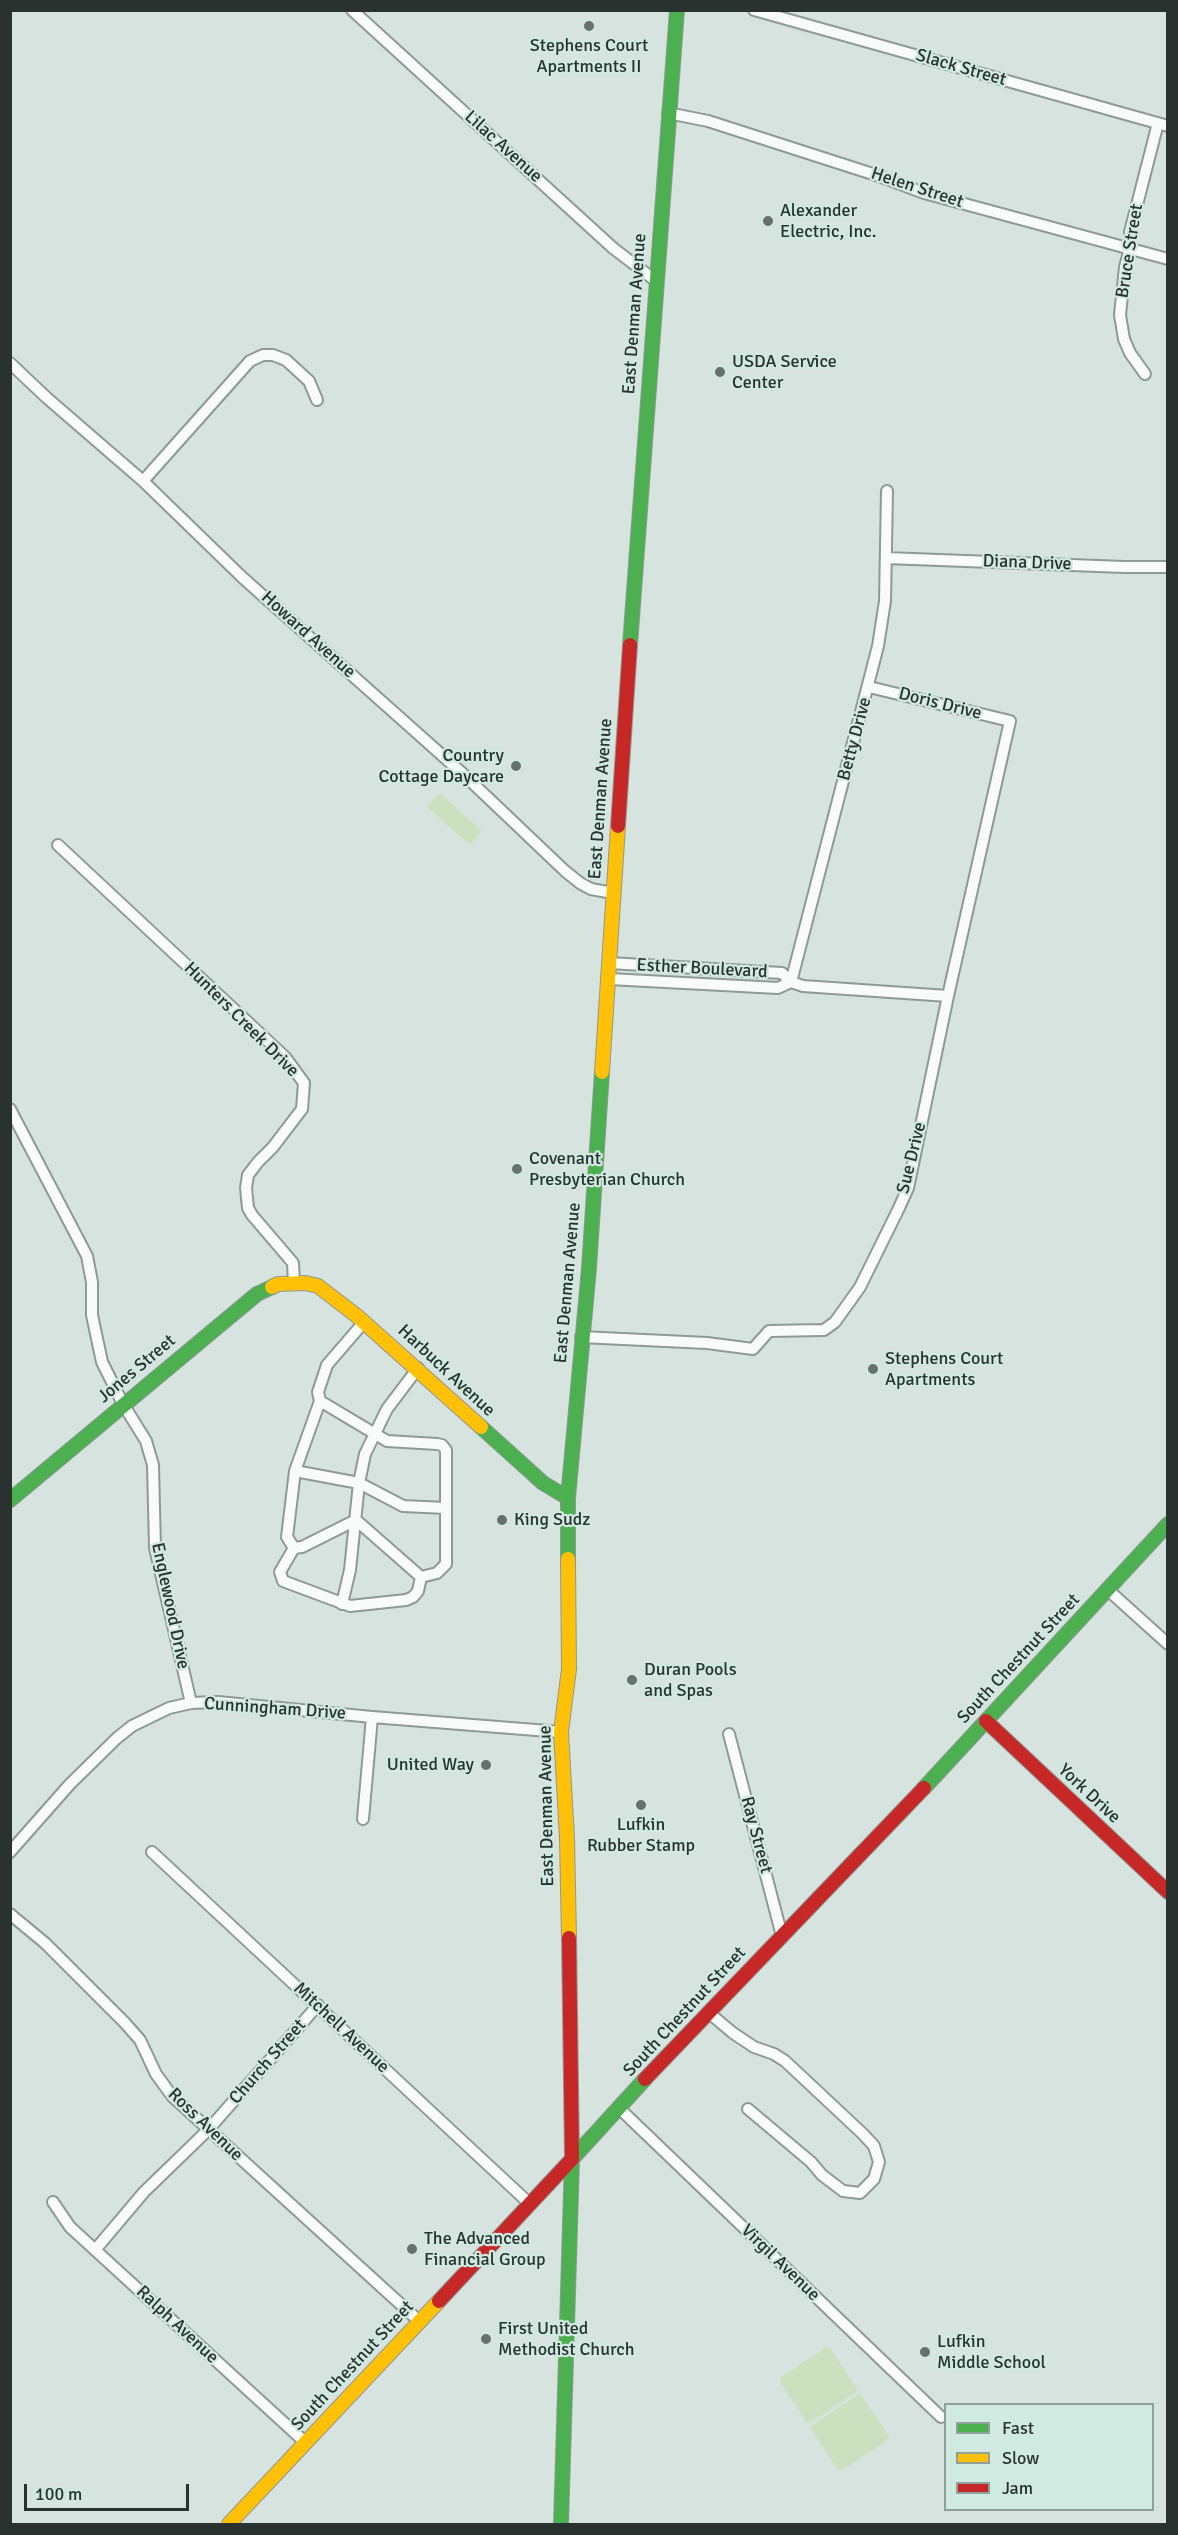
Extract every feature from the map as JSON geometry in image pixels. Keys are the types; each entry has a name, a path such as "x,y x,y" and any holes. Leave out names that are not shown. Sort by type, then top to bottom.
{"main road":[{"name":"East Denman Avenue","path":"561,2524 572,2159 567,1838 561,1732 569,1669 568,1498 580,1337 589,1268 613,893 677,10"},
{"name":"Harbuck Avenue","path":"294,1283 318,1286 364,1322 418,1368 464,1413 543,1483 568,1498"},
{"name":"Jones Street","path":"10,1500 257,1294 278,1284 294,1283"},
{"name":"South Chestnut Street","path":"229,2524 620,2109 708,2012 986,1721 1167,1524"},
{"name":"York Drive","path":"986,1721 1167,1892"}],"street":[{"name":"Lilac Avenue","path":"352,10 613,248 656,281"},
{"name":"Slack Street","path":"754,10 1163,124"},
{"name":"Helen Street","path":"668,113 708,121 879,176 924,193 1167,259"},
{"name":"Bruce Street","path":"1145,374 1130,353 1124,339 1120,315 1125,267 1130,248 1130,232 1163,124"},
{"path":"143,481 250,361 263,355 273,355 286,360 309,381 317,400"},
{"name":"Howard Avenue","path":"10,363 46,398 143,481 243,578 462,773 565,870 585,886 613,893"},
{"name":"Betty Drive","path":"791,982 869,687 885,601 887,491"},
{"name":"Diana Drive","path":"886,558 1167,567"},
{"name":"Doris Drive","path":"869,687 1010,721"},
{"name":"Sue Drive","path":"580,1337 707,1344 753,1349 769,1331 824,1330 835,1322 860,1287 908,1188 948,996 1010,721"},
{"name":"Hunters Creek Drive","path":"58,845 285,1057 304,1083 302,1108 273,1147 248,1175 246,1188 248,1208 252,1215 292,1263 294,1283"},
{"name":"Esther Boulevard","path":"609,963 782,973 791,982 803,987 948,996"},
{"name":"Esther Boulevard","path":"609,979 778,988 791,982"},
{"name":"Englewood Drive","path":"10,1109 87,1256 96,1340 106,1371 146,1441 153,1465 155,1548 190,1703"},
{"path":"294,1548 287,1538 295,1471 320,1401 318,1392 327,1365 364,1322"},
{"path":"342,1604 350,1570 359,1483 365,1454 373,1433 387,1409 418,1368"},
{"path":"320,1401 387,1441 442,1445 446,1450 446,1564 437,1573 421,1577"},
{"path":"295,1471 359,1483 403,1506 446,1508"},
{"path":"294,1548 302,1547 356,1520"},
{"path":"356,1520 421,1577"},
{"path":"294,1548 280,1572 283,1581 342,1604 357,1606 406,1600 418,1591 421,1577"},
{"path":"1107,1589 1167,1644"},
{"name":"Cunningham Drive","path":"10,1852 70,1784 117,1738 152,1714 190,1703 218,1702 561,1732"},
{"path":"363,1819 372,1717"},
{"name":"Ray Street","path":"729,1734 782,1936"},
{"name":"Mitchell Avenue","path":"152,1852 530,2204"},
{"name":"Ross Avenue","path":"10,1914 45,1943 125,2023 140,2040 156,2074 172,2096 419,2321"},
{"name":"Church Street","path":"94,2250 144,2192 208,2130 318,2005"},
{"path":"708,2012 754,2047 785,2061 863,2134 874,2146 879,2162 874,2179 860,2193 843,2191 748,2109"},
{"name":"Virgil Avenue","path":"620,2109 941,2417"},
{"name":"Ralph Avenue","path":"53,2202 70,2227 94,2250 306,2444"}],"green space":[{"path":"440,793 482,831 470,845 427,807"},
{"path":"826,2347 830,2348 858,2391 808,2424 780,2382 781,2377"},
{"path":"860,2393 889,2436 888,2440 843,2470 838,2470 810,2427"}],"traffic: fast":[{"path":"630,645 677,10"},
{"path":"568,1559 568,1498 589,1268 602,1072"},
{"path":"10,1500 257,1294 272,1287"},
{"path":"481,1427 543,1483 568,1498"},
{"path":"924,1788 1168,1524"},
{"path":"561,2524 572,2159 645,2079"}],"traffic: slow":[{"path":"602,1072 618,826"},
{"path":"272,1287 278,1284 306,1283 318,1286 357,1316 481,1427"},
{"path":"568,1559 569,1669 561,1732 567,1838 569,1938"},
{"path":"229,2524 439,2301"}],"traffic: jam":[{"path":"618,826 630,645"},
{"path":"986,1721 1168,1892"},
{"path":"645,2079 924,1788"},
{"path":"439,2301 572,2159 569,1938"}],"place":[{"name":"Stephens Court Apartments II","path":"589,26"},
{"name":"Alexander Electric, Inc.","path":"768,221"},
{"name":"USDA Service Center","path":"720,372"},
{"name":"Country Cottage Daycare","path":"516,766"},
{"name":"Covenant Presbyterian Church","path":"517,1169"},
{"name":"Stephens Court Apartments","path":"873,1369"},
{"name":"King Sudz","path":"502,1520"},
{"name":"Duran Pools and Spas","path":"632,1680"},
{"name":"United Way","path":"486,1765"},
{"name":"Lufkin Rubber Stamp","path":"641,1805"},
{"name":"The Advanced Financial Group","path":"412,2249"},
{"name":"First United Methodist Church","path":"486,2339"},
{"name":"Lufkin Middle School","path":"925,2352"}]}
